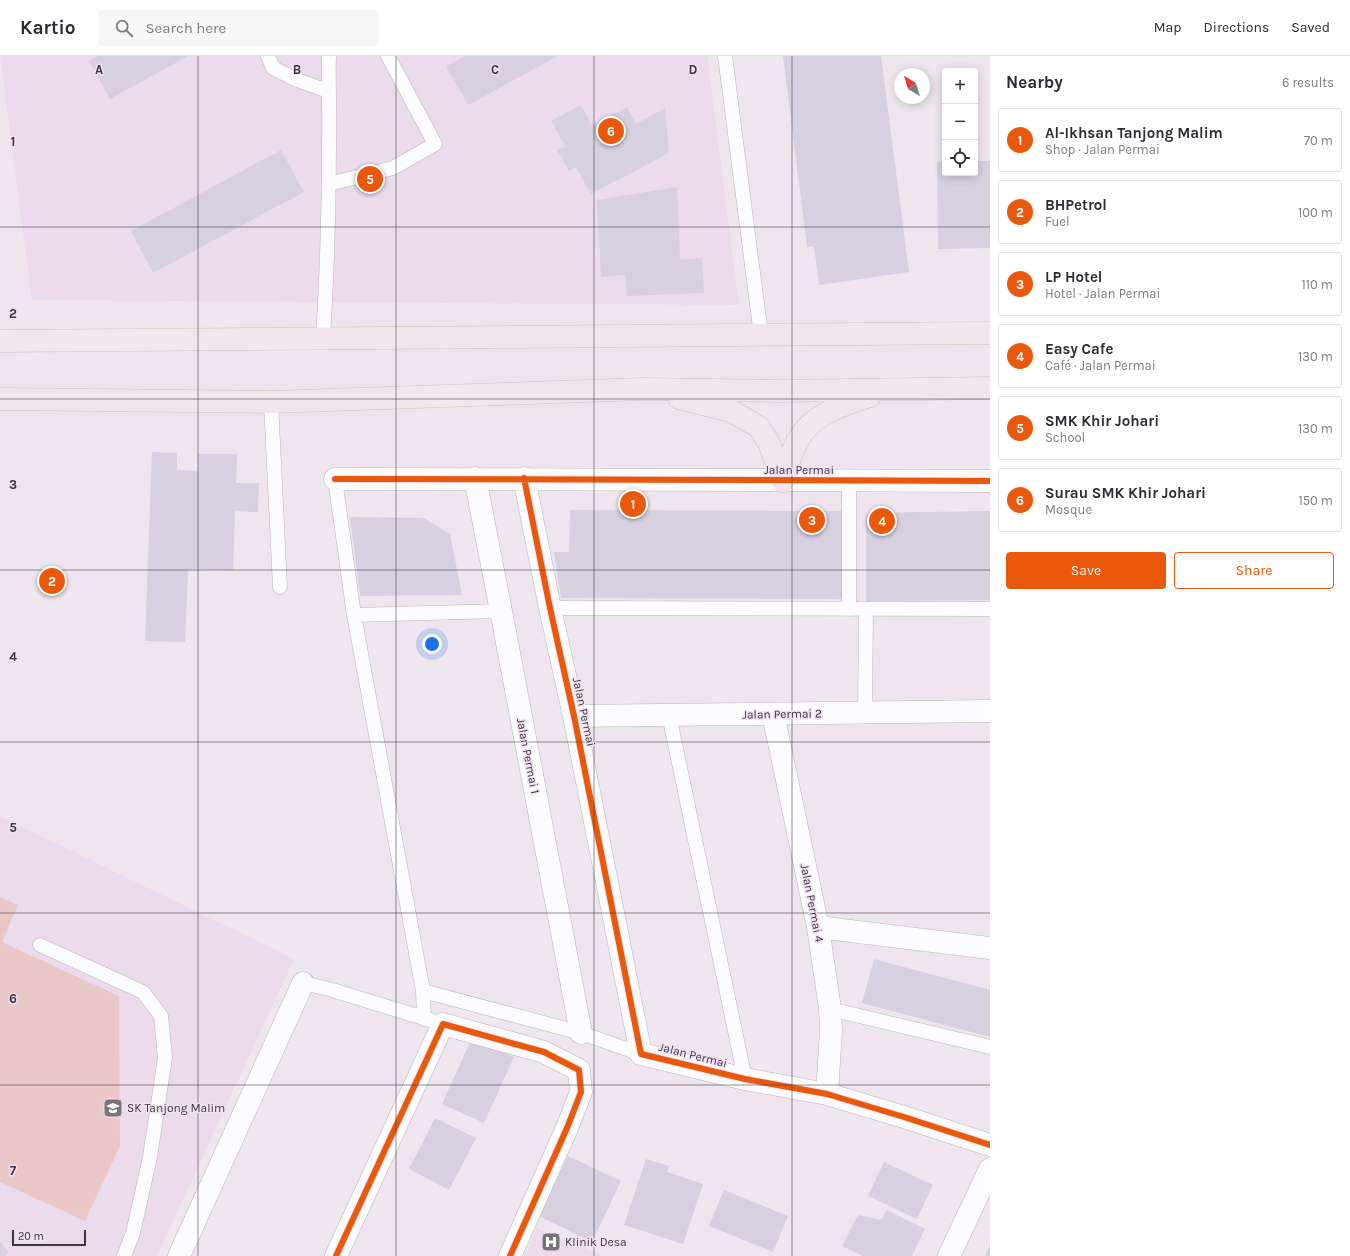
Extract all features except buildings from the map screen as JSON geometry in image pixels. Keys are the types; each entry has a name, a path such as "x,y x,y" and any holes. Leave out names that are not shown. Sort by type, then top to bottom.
{"main road":[{"path":"0,340 323,339 990,333"},
{"path":"0,399 271,402 643,388 780,391 990,388"},
{"path":"643,388 731,411 759,427 769,443 783,481"},
{"path":"783,481 797,441 811,423 820,416 845,405 890,390"}],"street":[{"name":"Jalan Permai 1","path":"475,478 581,1033"},
{"name":"Jalan Permai","path":"990,481 783,481 524,478 550,608 574,716 642,1054 745,1078 827,1094 904,1117 990,1146"},
{"path":"335,479 524,478"},
{"name":"Jalan Permai 2","path":"574,716 990,711"},
{"name":"Jalan Permai 4","path":"773,714 818,927 830,1008 831,1031 827,1094"},
{"path":"818,927 990,948"},
{"path":"179,1256 303,983"},
{"path":"336,1256 433,1022 544,1052 579,1070 581,1092 567,1128 510,1256"},
{"path":"949,1256 990,1169"}],"lane":[{"path":"268,56 273,68 297,80 328,91"},
{"path":"323,339 327,278 329,184 329,56"},
{"path":"329,184 393,168 435,144 388,56"},
{"path":"726,56 761,335"},
{"path":"271,402 280,587"},
{"path":"335,479 354,615 423,991 433,1022"},
{"path":"849,609 850,481"},
{"path":"550,608 990,609"},
{"path":"865,713 866,609"},
{"path":"354,615 501,611"},
{"path":"669,715 745,1078"},
{"path":"40,945 143,992 161,1016 165,1058 150,1157 133,1233 124,1256"},
{"path":"303,983 329,989 433,1022"},
{"path":"423,991 581,1033 642,1054"},
{"path":"830,1008 990,1047"}],"shaded area":[{"path":"0,56 707,56 739,305 32,300"},
{"name":"SK Tanjong Malim","path":"0,816 294,959 157,1256 0,1256"},
{"path":"0,897 18,905 2,942 119,996 120,1146 85,1221 0,1182"},
{"name":"Klinik Desa","path":"537,1228 604,1256 525,1256"}],"cycle path":[{"path":"524,478 550,608 574,716 641,1054 745,1079 827,1094 990,1145"},
{"path":"335,479 990,481"},
{"path":"336,1256 443,1024 544,1052 579,1070 581,1092 567,1128 510,1256"}],"place":[{"name":"Surau SMK Khir Johari","path":"611,131"},
{"name":"SMK Khir Johari","path":"370,179"},
{"name":"Al-Ikhsan Tanjong Malim","path":"633,504"},
{"name":"LP Hotel","path":"812,520"},
{"name":"Easy Cafe","path":"882,521"},
{"name":"BHPetrol","path":"52,581"},
{"name":"SK Tanjong Malim","path":"113,1108"},
{"name":"Klinik Desa","path":"551,1242"}]}
